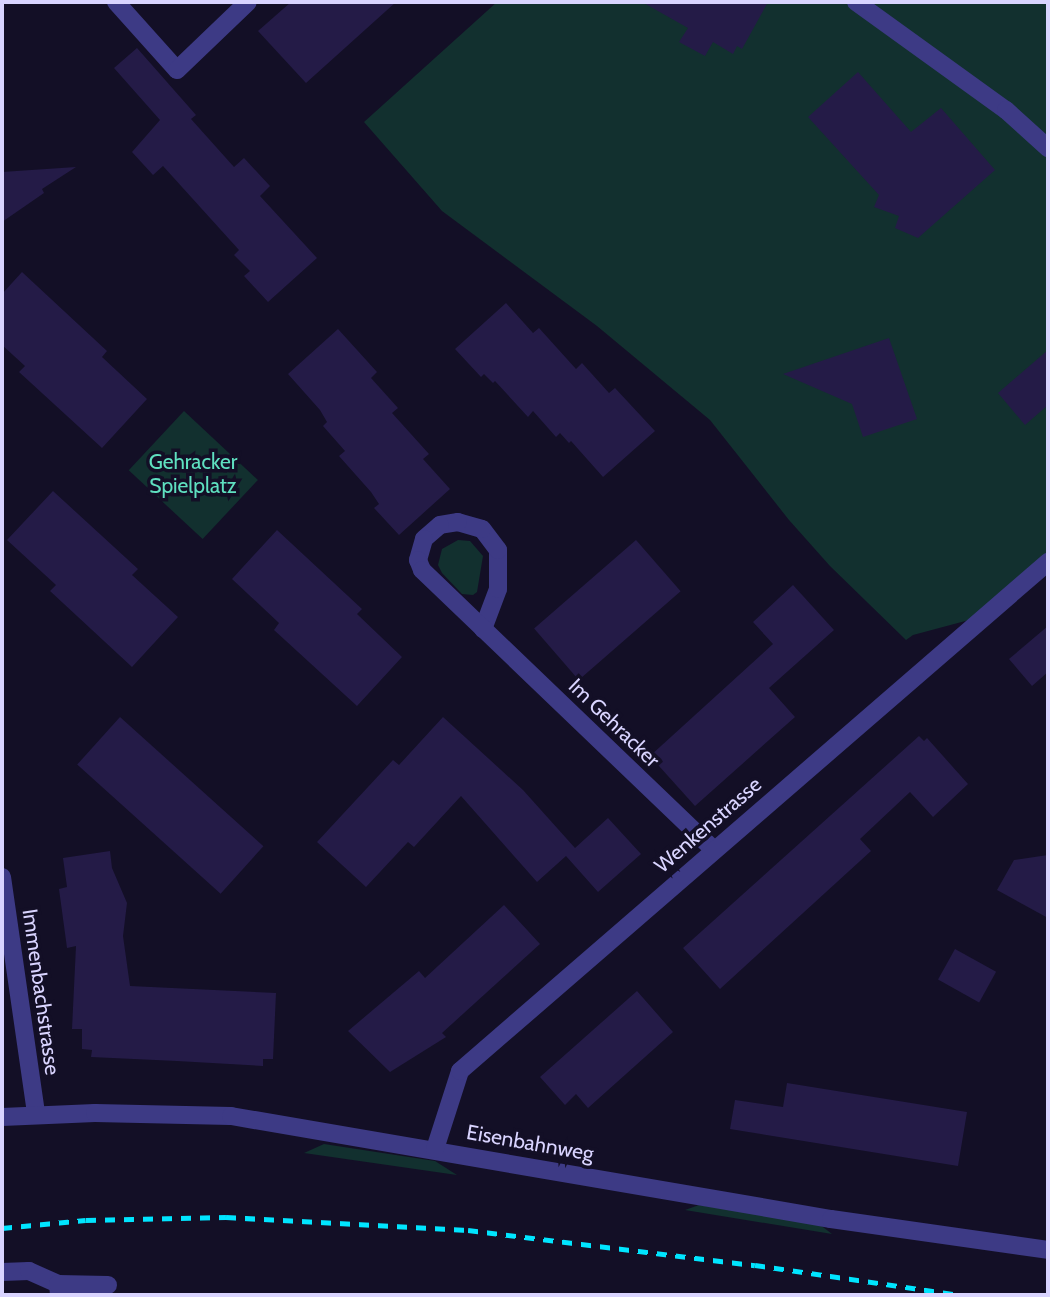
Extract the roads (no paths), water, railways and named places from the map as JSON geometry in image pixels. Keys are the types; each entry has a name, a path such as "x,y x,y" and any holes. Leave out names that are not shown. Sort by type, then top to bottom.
{"street":[{"path":"116,2 177,70 248,2"},
{"path":"856,2 1006,110 1048,148"},
{"name":"Im Gehracker","path":"483,629 498,589 498,550 482,528 458,522 440,525 424,539 418,561 422,570 483,629 713,850"},
{"name":"Wenkenstrasse","path":"435,1149 460,1071 1048,562"},
{"name":"Immenbachstrasse","path":"2,877 36,1114"},
{"name":"Eisenbahnweg","path":"2,1117 36,1114 231,1116 831,1219 1048,1250"},
{"path":"2,1272 29,1271 59,1290 108,1285"}],"railway":[{"path":"2,1228 86,1220 226,1217 468,1230 755,1265 960,1295"}],"park label":[{"name":"Gehracker Spielplatz","path":"193,474"}]}
